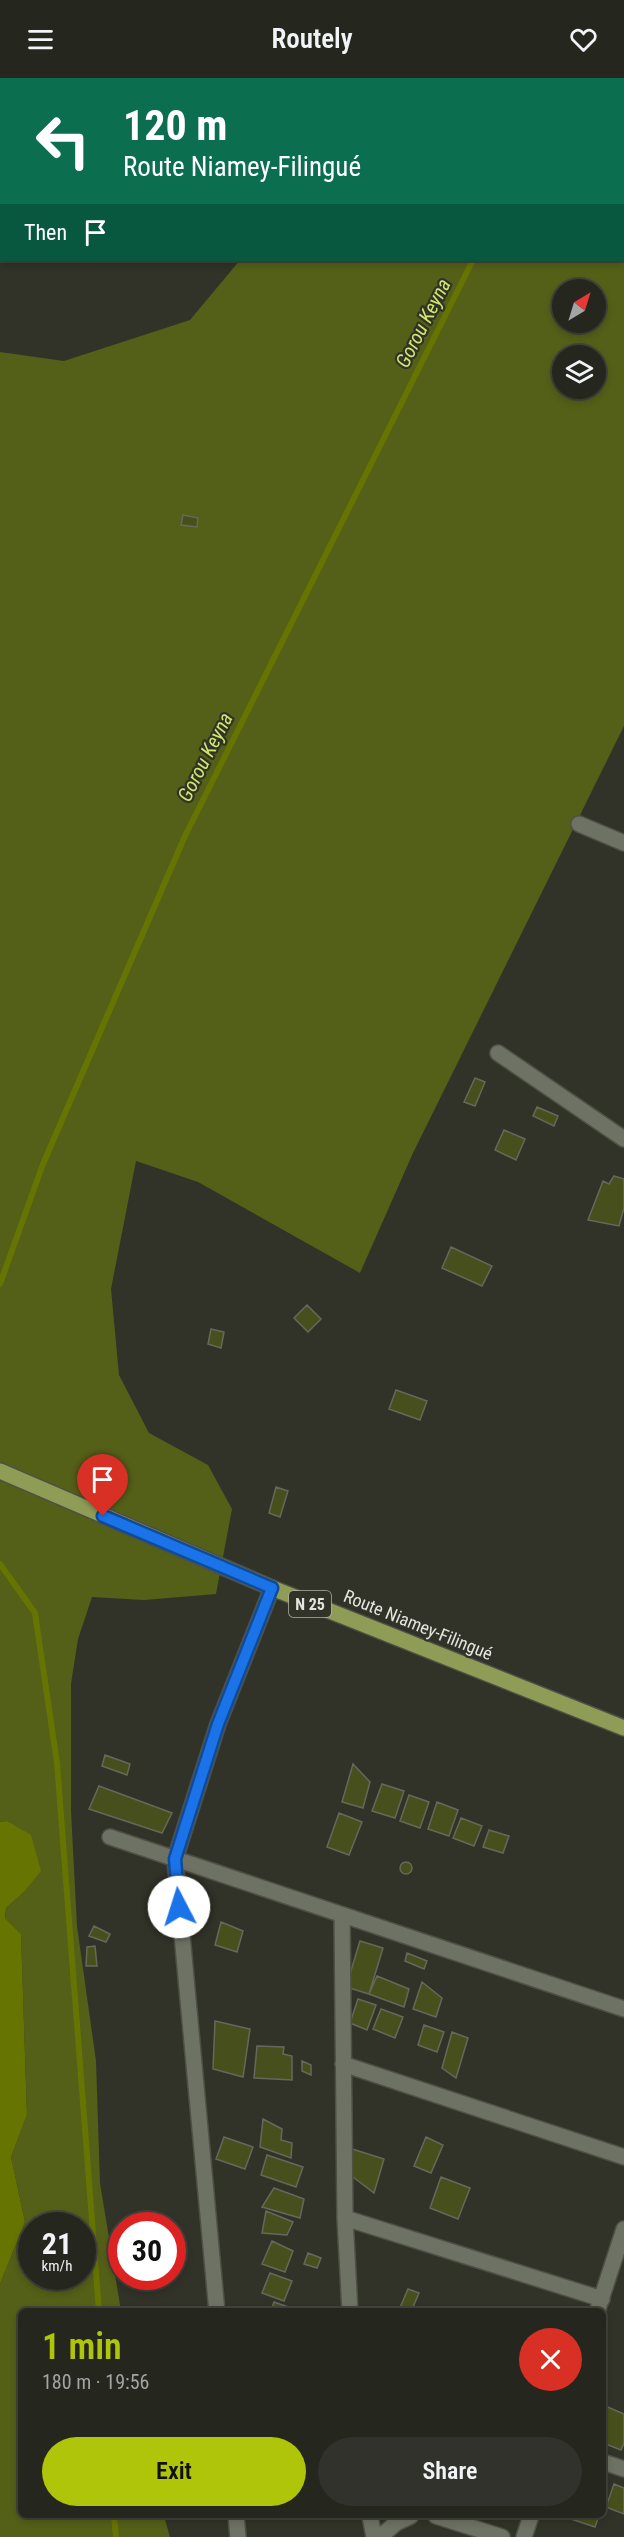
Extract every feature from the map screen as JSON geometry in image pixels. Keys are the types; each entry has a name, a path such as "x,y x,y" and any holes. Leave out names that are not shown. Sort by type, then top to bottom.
{"main road":[{"name":"Route Niamey-Filingué","path":"0,1471 272,1588 624,1728"}],"street":[{"path":"579,824 624,843"},
{"path":"498,1053 624,1139"},
{"path":"217,2308 175,1859 218,1724 272,1588"},
{"path":"110,1837 624,2009"},
{"path":"342,1915 345,2218 350,2308"},
{"path":"343,2064 624,2157"},
{"path":"345,2218 599,2305 624,2229"},
{"path":"606,2463 624,2469"},
{"path":"236,2518 237,2537"},
{"path":"370,2518 374,2537"},
{"path":"380,2537 396,2523 407,2518"},
{"path":"442,2518 502,2537"},
{"path":"524,2537 530,2518"}],"shaded area":[{"path":"239,261 624,261 624,726 413,1153 360,1273 198,1182 136,1161 111,1289 119,1375 149,1433 208,1465 232,1509 216,1594 144,1600 92,1597 78,1639 71,1684 71,1811 77,1926 96,2061 100,2183 108,2232 108,2290 118,2290 121,2308 18,2308 18,2518 165,2518 170,2537 0,2537 0,2284 18,2239 18,2290 96,2290 96,2212 23,2212 11,2157 27,2115 21,1934 5,1918 6,1908 24,1892 8,1821 0,1822 0,352 64,361 190,320"},
{"path":"7,1821 31,1835 41,1871 24,1892 6,1908 5,1918 21,1934 27,2115 11,2157 23,2212 18,2212 18,2239 0,2284 0,1822"}],"building":[{"path":"183,515 198,518 197,527 181,525"},
{"path":"475,1078 485,1082 475,1106 464,1102"},
{"path":"537,1107 558,1116 554,1126 533,1116"},
{"path":"504,1130 525,1139 516,1160 495,1150"},
{"path":"614,1176 624,1179 624,1208 619,1226 588,1220 603,1181 609,1184"},
{"path":"451,1247 492,1266 482,1286 442,1268"},
{"path":"307,1305 321,1319 308,1332 294,1318"},
{"path":"211,1329 224,1332 221,1348 208,1344"},
{"path":"396,1390 427,1401 420,1420 389,1409"},
{"path":"276,1487 288,1491 280,1517 269,1513"},
{"path":"105,1755 130,1764 127,1775 102,1766"},
{"path":"353,1764 370,1782 363,1808 342,1802"},
{"path":"382,1784 404,1791 395,1818 372,1811"},
{"path":"99,1786 172,1813 162,1833 89,1809"},
{"path":"409,1795 429,1802 420,1828 400,1821"},
{"path":"437,1802 458,1810 449,1836 428,1829"},
{"path":"339,1813 362,1822 349,1855 327,1847"},
{"path":"461,1818 482,1826 474,1846 453,1838"},
{"path":"489,1830 509,1836 503,1853 483,1847"},
{"path":"408,1862 412,1868 408,1874 404,1874 400,1866"},
{"path":"221,1922 243,1931 237,1952 215,1945"},
{"path":"94,1926 110,1934 106,1942 89,1936"},
{"path":"360,1941 383,1948 369,1994 346,1987"},
{"path":"95,1946 97,1966 86,1966 87,1947"},
{"path":"407,1953 427,1961 424,1969 405,1961"},
{"path":"377,1976 409,1989 404,2007 369,1994"},
{"path":"422,1982 442,1998 436,2017 413,2009"},
{"path":"358,1999 376,2005 367,2030 350,2023"},
{"path":"381,2009 403,2017 395,2038 373,2029"},
{"path":"215,2021 250,2029 243,2077 213,2069"},
{"path":"424,2025 444,2032 437,2052 418,2045"},
{"path":"452,2032 468,2038 456,2078 442,2068"},
{"path":"257,2046 284,2047 283,2054 292,2056 292,2080 254,2078"},
{"path":"302,2061 311,2065 311,2075 302,2071"},
{"path":"263,2119 282,2129 281,2140 292,2143 291,2158 260,2147"},
{"path":"224,2137 253,2147 245,2169 216,2159"},
{"path":"426,2137 443,2145 431,2173 414,2166"},
{"path":"349,2148 384,2159 374,2193 349,2174"},
{"path":"267,2155 303,2167 296,2187 261,2175"},
{"path":"441,2177 470,2188 458,2219 430,2208"},
{"path":"274,2188 304,2199 300,2218 262,2207"},
{"path":"266,2211 293,2222 287,2235 262,2233"},
{"path":"272,2241 293,2251 285,2272 262,2264"},
{"path":"308,2253 321,2258 317,2268 304,2264"},
{"path":"270,2273 292,2281 284,2301 262,2293"},
{"path":"408,2289 419,2293 413,2308 400,2308"},
{"path":"274,2302 291,2308 272,2308"},
{"path":"606,2406 624,2414 624,2443 621,2450 606,2444"},
{"path":"614,2484 624,2488 624,2514 606,2507"},
{"path":"568,2518 598,2518 595,2527"}],"waterway":[{"name":"Gorou Keyna","path":"0,1284 43,1164 185,836 472,261"},
{"path":"0,1564 35,1613 57,1763 99,2308"},
{"path":"114,2518 116,2537"}],"route":[{"path":"103,1516 272,1588 218,1724 175,1859 179,1907"}]}
